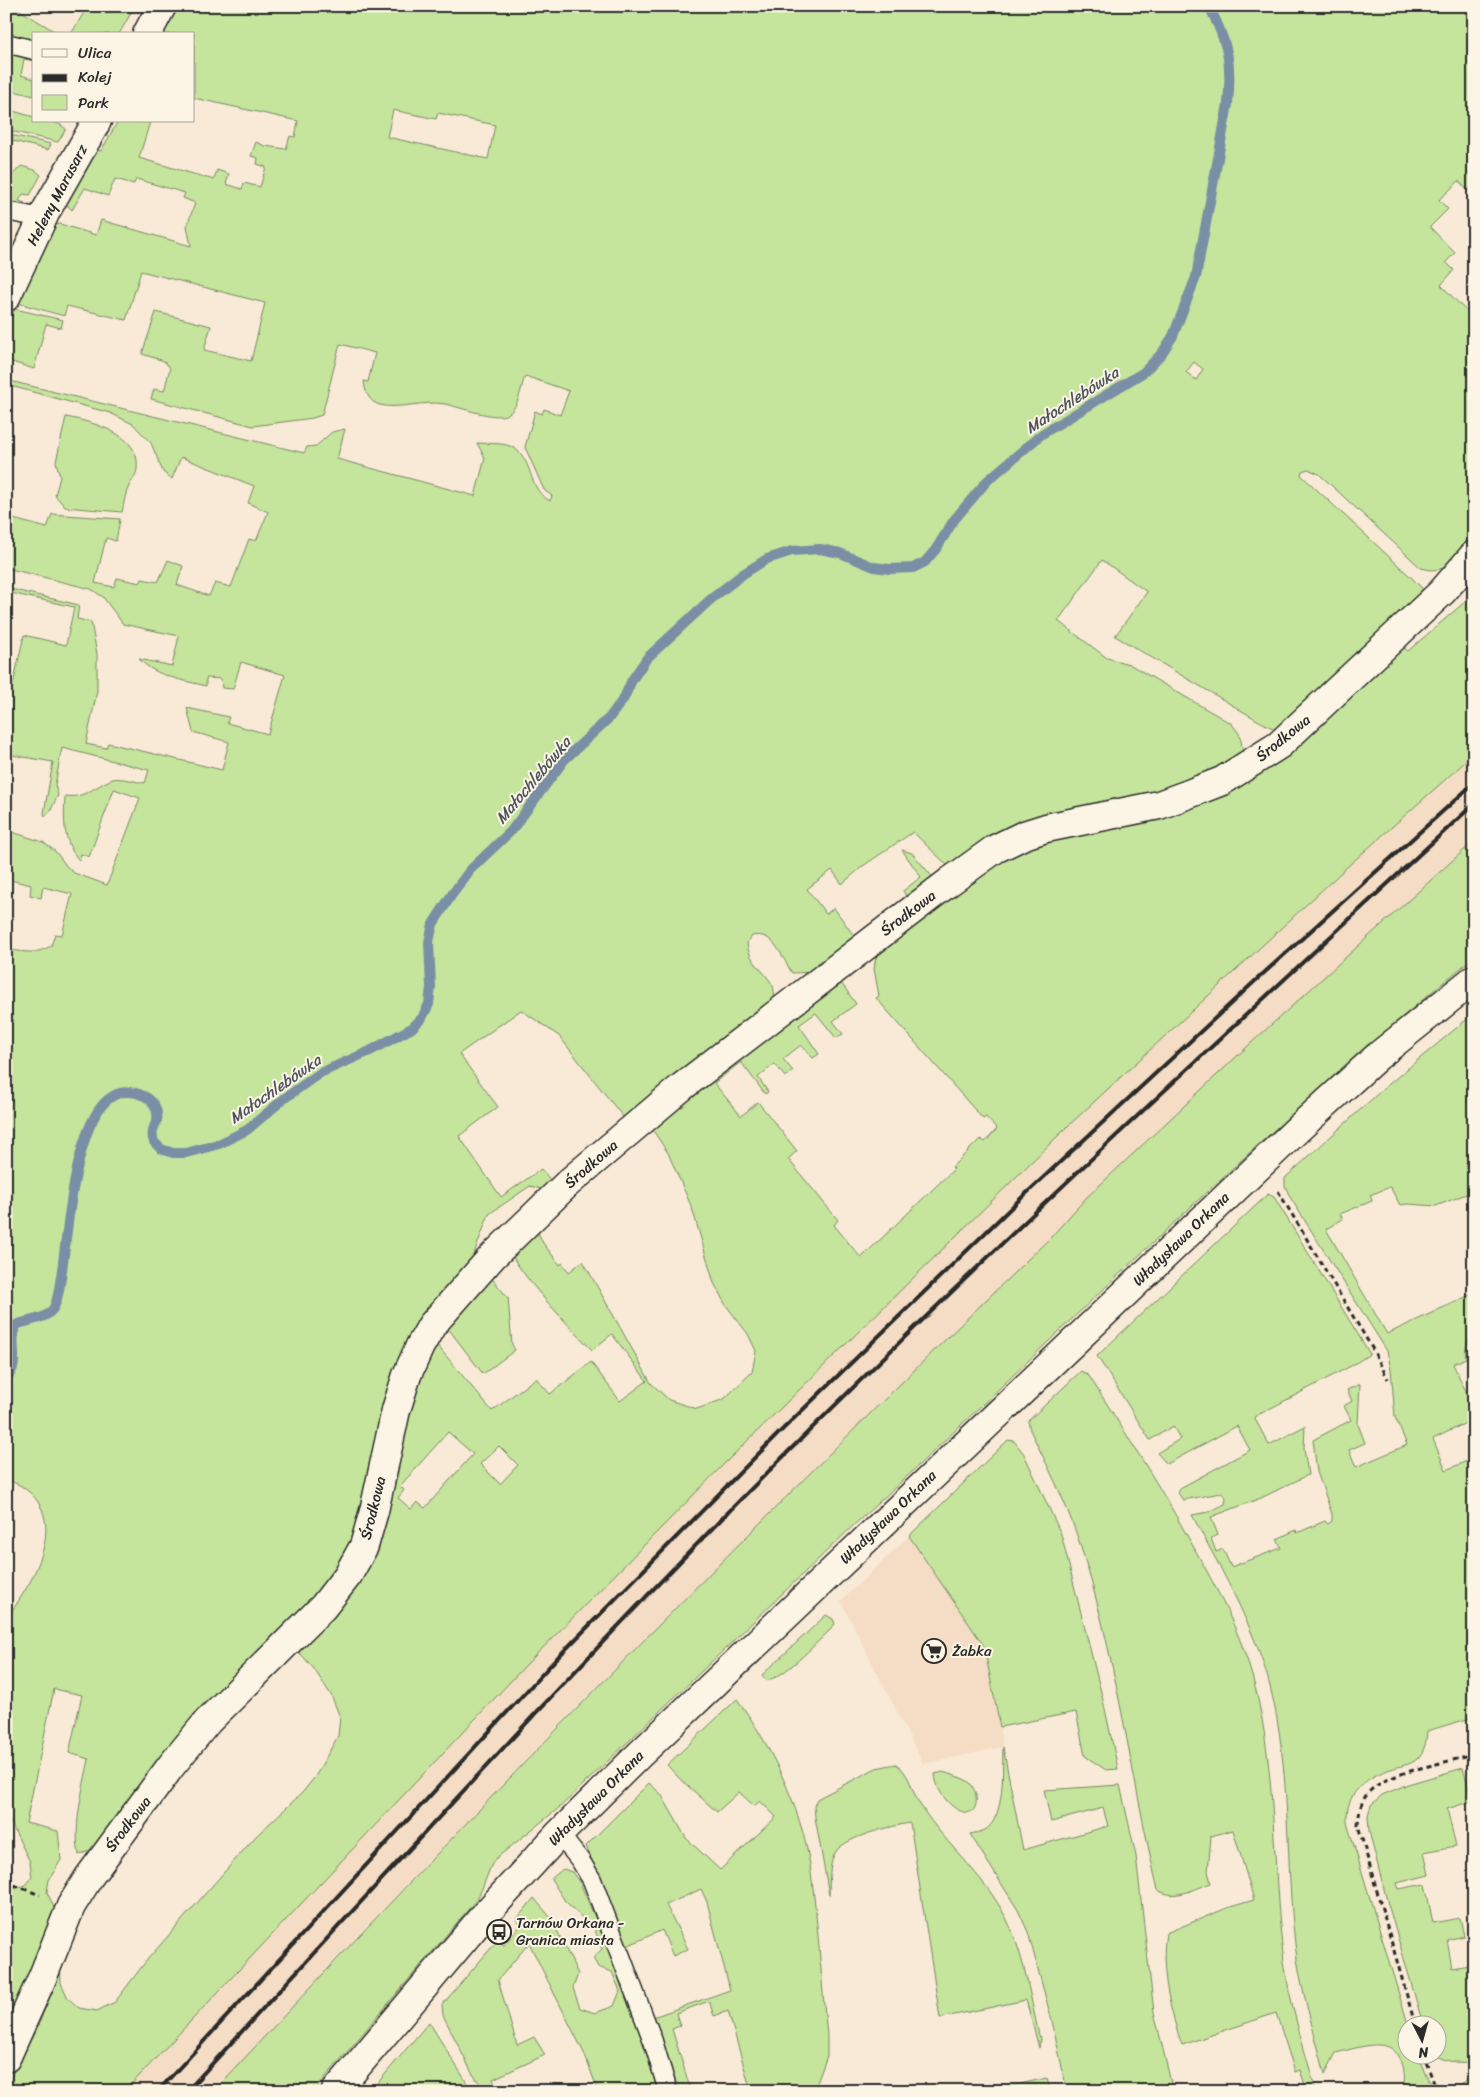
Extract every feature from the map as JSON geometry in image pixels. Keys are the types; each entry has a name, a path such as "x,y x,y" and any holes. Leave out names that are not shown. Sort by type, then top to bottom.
{"street":[{"path":"148,32 162,6"},
{"name":"Heleny Marusarz","path":"6,297 42,218 96,122"},
{"name":"Środkowa","path":"6,2058 40,1985 72,1906 89,1877 171,1766 208,1721 324,1607 348,1575 364,1546 374,1511 396,1410 407,1375 420,1346 432,1324 492,1257 568,1183 683,1086 949,882 995,850 1024,835 1046,828 1152,806 1186,795 1222,781 1279,745 1442,592 1474,555"},
{"name":"Władysława Orkana","path":"336,2091 481,1919 559,1834 774,1624 1261,1163 1378,1056 1474,979"}],"lane":[{"path":"6,43 32,50"},
{"path":"6,211 42,218"},
{"path":"559,1834 580,1860 592,1880 653,2041 668,2091"}],"path":[{"path":"1261,1163 1372,1348 1388,1379"},
{"path":"1412,2014 1358,1825 1359,1811 1364,1798 1381,1783 1396,1776 1474,1754"},
{"path":"1427,2064 1437,2091"}],"shaded area":[{"path":"1474,754 1474,841 1250,1044 1086,1198 1051,1237 801,1481 568,1716 358,1935 214,2091 125,2091 525,1666 729,1459 1067,1127 1348,867"},
{"path":"909,1536 984,1646 1003,1747 923,1764 841,1601"}],"green space":[{"path":"6,6 13,6 56,32 32,32 32,42 6,36"},
{"path":"88,6 135,6 120,32 72,32"},
{"path":"176,6 507,6 531,13 533,6 1474,6 1474,184 1467,190 1459,181 1439,200 1448,209 1430,227 1455,253 1446,262 1454,270 1441,285 1474,319 1474,531 1452,561 1440,569 1421,568 1319,474 1308,469 1302,471 1301,475 1422,588 1423,595 1280,732 1115,636 1147,592 1102,560 1058,621 1107,658 1129,664 1232,724 1240,735 1244,758 1209,777 951,869 913,832 863,866 842,884 832,870 807,889 826,914 834,908 854,936 906,896 903,891 921,877 902,850 912,853 936,881 818,972 792,973 771,941 760,935 752,936 747,943 748,950 753,960 772,984 775,1004 627,1122 559,1036 521,1010 459,1054 498,1107 459,1136 501,1197 541,1169 555,1185 548,1191 530,1186 489,1214 468,1269 452,1285 350,1557 103,1840 91,1850 79,1855 77,1843 78,1819 89,1759 69,1753 82,1695 54,1689 26,1823 58,1831 61,1860 49,1880 47,1892 55,1910 55,1922 6,2024 6,1886 15,1889 27,1884 32,1877 30,1862 6,1813 6,1617 19,1601 36,1570 41,1558 46,1532 42,1508 35,1498 22,1487 6,1479 6,949 34,952 51,946 55,934 62,935 72,894 43,887 41,898 30,895 31,885 6,879 6,830 43,842 56,852 74,873 107,885 140,798 114,789 89,857 81,854 79,860 73,853 65,830 65,796 84,794 113,779 145,783 149,770 62,748 55,785 58,795 50,812 45,816 53,762 6,754 6,688 12,689 24,635 66,645 74,607 6,592 6,588 79,605 77,619 91,622 97,654 97,691 86,744 106,748 108,743 222,770 229,742 193,732 187,708 229,717 227,723 268,734 285,675 241,662 233,689 222,688 221,679 206,678 206,686 162,674 153,670 139,659 172,666 179,636 123,624 103,597 91,589 6,568 6,517 47,528 52,514 120,519 116,541 106,538 95,583 114,587 117,578 140,583 142,579 158,582 168,560 183,566 177,585 209,596 215,583 231,587 249,539 256,541 268,512 248,503 254,486 181,457 172,479 163,472 151,443 133,424 110,413 7,385 6,380 304,453 307,447 316,446 332,432 345,429 337,459 475,496 485,458 477,443 504,444 517,450 522,455 537,489 550,501 552,496 544,490 525,447 535,411 542,414 544,409 560,415 569,391 525,376 515,407 508,414 502,416 487,415 437,403 395,406 380,405 373,402 368,396 364,381 368,382 375,353 340,344 322,415 313,418 253,426 151,399 154,389 164,391 170,368 164,361 142,354 156,312 211,326 204,350 251,361 265,303 141,271 126,320 67,306 64,316 18,303 54,225 60,224 96,235 101,220 191,246 187,226 195,203 183,198 185,193 136,179 134,184 115,179 108,196 85,188 72,210 65,203 96,150 101,151 117,122 150,122 139,158 214,180 217,170 229,174 226,184 242,189 244,183 260,187 266,167 257,164 258,158 251,156 256,142 265,146 286,149 290,136 295,137 298,121 195,98 195,32 162,32","holes":["393,110 436,119 438,113 495,125 488,159 387,137","1194,362 1203,369 1196,380 1186,372"]},
{"path":"6,50 32,56 32,61 24,59 21,75 32,78 32,96 6,89"},
{"path":"6,109 32,116 32,122 51,122 66,129 58,142 6,130"},
{"path":"6,134 51,144 48,150 6,139"},
{"path":"21,166 35,170 41,175 30,195 23,194 19,201 25,203 24,206 6,202 6,182"},
{"path":"15,309 63,320 61,328 46,324 34,369 6,360 6,330"},
{"path":"66,417 101,426 124,438 132,447 136,457 137,469 126,492 122,512 65,507 55,495 60,477 56,462"},
{"path":"1474,594 1474,754 1347,867 1067,1127 729,1459 525,1666 125,2091 6,2091 6,2086 38,2026 50,1996 60,1958 61,1983 68,1998 79,2008 97,2011 115,2002 147,1960 256,1836 302,1793 315,1777 338,1736 340,1717 331,1695 314,1669 301,1654 292,1649 334,1608 420,1358 430,1342 437,1345 492,1411 536,1378 550,1394 591,1362 620,1401 647,1381 612,1334 592,1350 528,1279 510,1253 535,1226 543,1243 560,1265 562,1263 569,1272 583,1261 651,1383 669,1400 697,1409 724,1399 752,1372 756,1351 748,1334 725,1304 714,1283 692,1208 668,1153 650,1126 810,1000 842,984 856,1004 833,1021 843,1034 836,1038 816,1013 799,1025 819,1054 813,1058 801,1045 783,1059 793,1071 785,1077 775,1064 758,1077 768,1092 765,1094 741,1062 714,1083 741,1116 758,1102 797,1151 788,1159 838,1220 834,1225 861,1258 954,1169 952,1167 980,1139 985,1142 997,1129 986,1117 983,1119 876,998 879,996 874,969 876,956 923,915 1018,846 1190,806 1398,644 1408,651","holes":["448,1432 473,1454 425,1508 417,1502 411,1509 398,1498 404,1490 400,1486","499,1446 518,1465 500,1484 480,1464"]},
{"path":"1474,841 1474,957 1400,1019 1254,1148 855,1524 560,1807 494,1860 477,1899 314,2091 299,2089 297,2091 214,2091 419,1873 626,1658 837,1446 1051,1237 1086,1198 1250,1044"},
{"path":"1472,1015 1474,1020 1474,1191 1436,1206 1400,1205 1390,1187 1370,1195 1372,1201 1340,1214 1343,1219 1326,1229 1387,1334 1474,1293 1474,1331 1466,1346 1466,1358 1453,1364 1474,1408 1474,1419 1433,1439 1446,1470 1474,1458 1474,1717 1427,1731 1426,1743 1417,1759 1368,1780 1361,1785 1351,1799 1347,1816 1348,1828 1405,2014 1398,2014 1398,2055 1387,2046 1379,2045 1369,2045 1336,2053 1325,2074 1297,1960 1283,1767 1273,1697 1263,1662 1248,1624 1192,1515 1209,1512 1225,1504 1226,1497 1221,1493 1183,1500 1178,1493 1180,1488 1250,1450 1237,1426 1167,1464 1157,1453 1180,1439 1173,1426 1150,1440 1097,1356 1268,1194 1274,1197 1370,1354 1254,1417 1269,1445 1305,1426 1304,1448 1308,1475 1261,1498 1211,1517 1218,1535 1211,1538 1216,1552 1223,1549 1231,1567 1281,1548 1277,1539 1296,1530 1297,1533 1325,1521 1328,1524 1332,1521 1332,1514 1317,1472 1313,1440 1351,1420 1344,1406 1352,1401 1347,1390 1360,1384 1358,1424 1365,1443 1349,1450 1356,1467 1407,1445 1395,1417 1391,1369 1387,1351 1290,1197 1285,1186 1285,1178 1383,1089"},
{"path":"489,1275 508,1298 512,1345 515,1350 483,1374 444,1323"},
{"path":"1081,1371 1089,1376 1181,1524 1211,1578 1248,1661 1261,1714 1267,1749 1284,1961 1290,1994 1316,2091 1307,2091 1300,2070 1295,2072 1276,2013 1182,2045 1167,1990 1164,1961 1166,1933 1227,1908 1254,1900 1233,1830 1211,1836 1208,1871 1211,1883 1177,1894 1164,1893 1158,1890 1113,1669 1091,1581 1073,1524 1056,1483 1030,1430 1028,1421"},
{"path":"1008,1440 1014,1441 1024,1454 1061,1534 1103,1700 1118,1769 1106,1770 1085,1756 1076,1712 1000,1727 984,1646 909,1536"},
{"path":"826,1615 833,1619 835,1624 828,1632 789,1668 781,1674 766,1680 762,1675"},
{"path":"737,1699 750,1717 773,1757 792,1800 806,1843 817,1928 827,2035 827,2056 814,2091 751,2091 728,2011 714,2016 709,2001 676,2013 680,2026 672,2029 691,2091 678,2091 653,2017 730,1990 707,1902 701,1889 666,1905 688,1949 673,1956 662,1930 627,1946 586,1846 649,1783 661,1794 686,1838 720,1870 776,1817 760,1801 754,1806 739,1792 717,1812 667,1765"},
{"path":"1003,1747 1023,1850 1108,1826 1103,1808 1051,1822 1044,1790 1120,1785 1136,1856 1154,2012 1173,2091 1067,2091 1053,2025 1028,1932 1018,1910 970,1834 985,1830 992,1824 997,1815 1000,1804"},
{"path":"896,1764 907,1777 916,1798 927,1816 988,1889 1006,1918 1024,1969 1040,2039 1039,2048 1026,2000 940,2018 910,1823 861,1836 851,1840 837,1850 832,1860 829,1895 815,1817 814,1806 817,1799 876,1768"},
{"path":"1463,1768 1472,1801 1447,1809 1456,1846 1424,1852 1429,1875 1397,1883 1399,1889 1425,1884 1433,1923 1460,1918 1464,1936 1447,1940 1452,1968 1474,1964 1474,2061 1448,2061 1448,2014 1420,2014 1369,1831 1368,1815 1371,1805 1382,1795 1408,1784"},
{"path":"943,1772 969,1782 976,1796 975,1806 972,1811 958,1810 943,1796 935,1774"},
{"path":"563,1869 572,1872 580,1883 627,1991 660,2091 591,2091 597,2088 584,2053 529,1943 498,1980 517,2045 534,2037 545,2055 493,2079 498,2091 485,2091 472,2073 443,2015 442,2005 498,1940 504,1945 521,1925 516,1920 534,1898 551,1918 578,1974 573,1988 580,2008 595,2013 614,2006 620,1991 612,1972 598,1967 593,1958 602,1949 595,1930 565,1901 551,1879"},
{"path":"429,2022 472,2091 371,2091"},
{"path":"1402,2064 1421,2064 1429,2081 1441,2090 1451,2089 1474,2077 1474,2091 1403,2091"},
{"path":"1047,2078 1050,2091 988,2091"}],"waterway":[{"name":"Małochlebówka","path":"6,1377 13,1367 13,1339 16,1325 48,1314 55,1305 60,1285 76,1174 86,1138 99,1109 118,1093 144,1096 153,1103 157,1113 157,1120 153,1128 154,1142 161,1149 173,1153 186,1153 219,1144 247,1130 285,1098 320,1073 370,1051 412,1028 422,1018 429,1004 431,987 429,942 433,924 451,896 470,870 511,831 565,759 609,718 624,698 632,680 647,658 711,599 743,574 767,559 792,551 820,549 840,553 874,567 889,569 913,568 925,562 936,549 954,520 987,481 1042,434 1144,372 1162,353 1173,336 1196,277 1228,104 1229,64 1227,53 1221,31 1209,6"}],"railway":[{"path":"158,2091 557,1658 783,1429 1017,1202 1254,982 1474,783"},
{"path":"187,2091 572,1675 728,1512 1055,1193 1474,804"}],"place":[{"name":"Żabka","path":"934,1651"},
{"name":"Tarnów Orkana - Granica miasta","path":"499,1932"}]}
